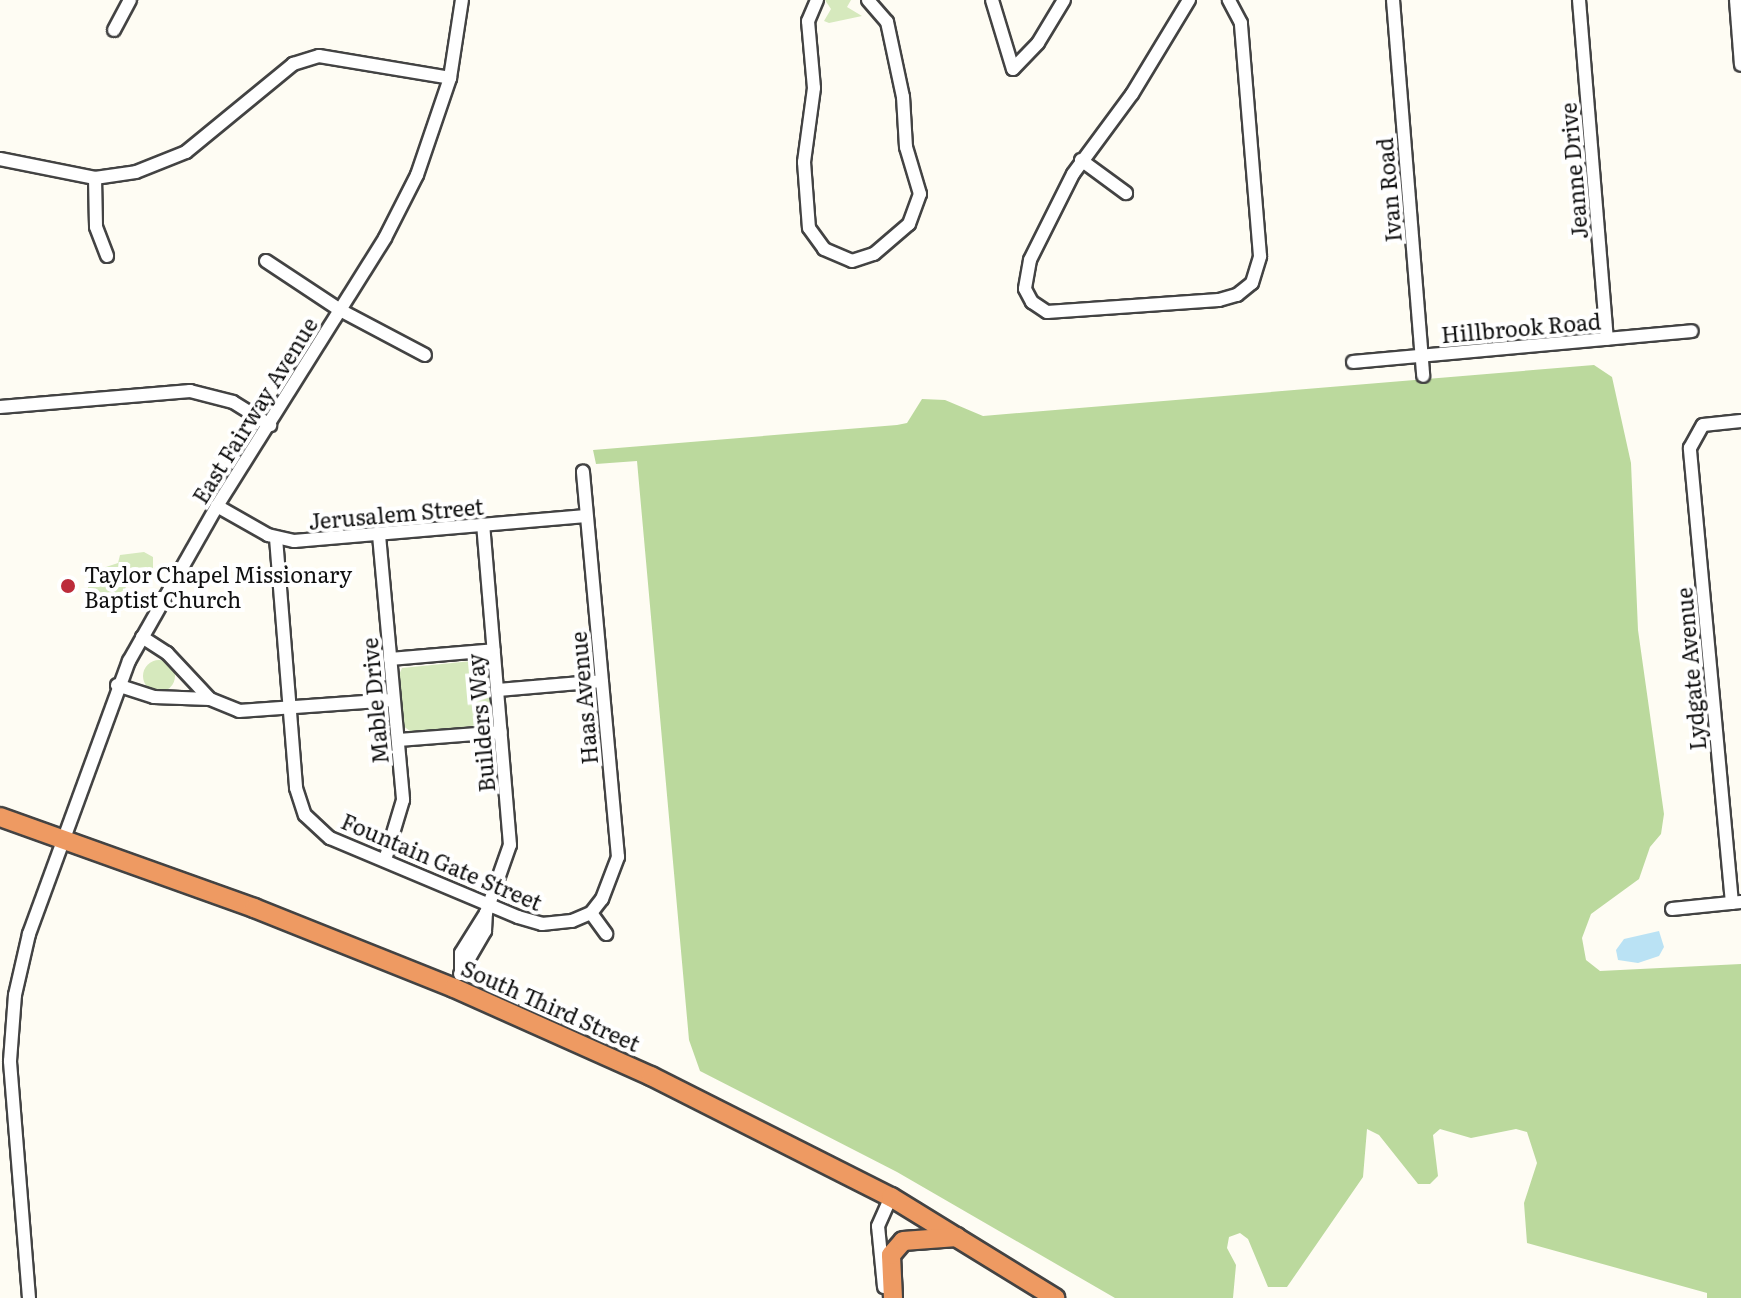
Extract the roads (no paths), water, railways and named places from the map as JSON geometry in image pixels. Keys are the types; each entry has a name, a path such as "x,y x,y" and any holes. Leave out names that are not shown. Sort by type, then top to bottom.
{"highway":[{"name":"South Third Street","path":"0,817 64,837 457,980 891,1197 1055,1298"},
{"path":"893,1298 891,1255 903,1241 957,1237"}],"street":[{"path":"114,30 130,0"},
{"name":"East Fairway Avenue","path":"29,1298 11,1034 25,948 117,685 217,506 340,310 417,175 450,78 462,0"},
{"path":"817,0 808,21 814,88 804,162 809,228 824,249 852,261 874,254 909,224 920,194 906,147 903,97 887,22 868,0"},
{"path":"992,0 1013,69 1038,43 1064,0"},
{"path":"1189,0 1132,94 1081,160 1025,272 1025,289 1037,307 1056,314 1219,300 1244,291 1256,276 1260,256 1241,23 1229,0"},
{"name":"Ivan Road","path":"1393,0 1423,376"},
{"name":"Jeanne Drive","path":"1579,0 1607,339"},
{"path":"1736,0 1741,65"},
{"path":"0,159 95,178 136,172 186,152 293,64 319,56 450,78"},
{"path":"1081,160 1126,193"},
{"path":"95,178 96,227 107,256"},
{"path":"266,261 340,310 425,355"},
{"name":"Hillbrook Road","path":"1353,362 1692,331"},
{"path":"0,406 190,391 233,402 270,425"},
{"name":"Lydgate Avenue","path":"1736,903 1690,448 1694,432 1706,424 1741,421"},
{"name":"Haas Avenue","path":"583,472 618,857 612,881 591,913"},
{"path":"217,506 276,538 289,709"},
{"name":"Jerusalem Street","path":"276,538 379,535 586,516"},
{"name":"Builders Way","path":"457,980 461,953 488,909 510,845 483,525"},
{"name":"Mable Drive","path":"379,535 402,805 385,860"},
{"path":"142,637 167,653 210,699"},
{"path":"390,659 494,650"},
{"path":"175,697 183,673"},
{"path":"498,690 602,681"},
{"path":"117,685 145,696 210,699 245,712 393,700"},
{"name":"Fountain Gate Street","path":"289,709 296,788 305,815 330,838 385,860 488,909 542,924 572,921 591,913"},
{"path":"398,740 501,732"},
{"path":"1672,909 1736,903"},
{"path":"591,913 606,934"},
{"path":"886,1298 878,1226 891,1197"}],"water":[{"path":"1659,931 1664,947 1659,956 1638,963 1618,960 1616,950 1624,939"}],"place":[{"name":"Taylor Chapel Missionary Baptist Church","path":"68,586"}]}
